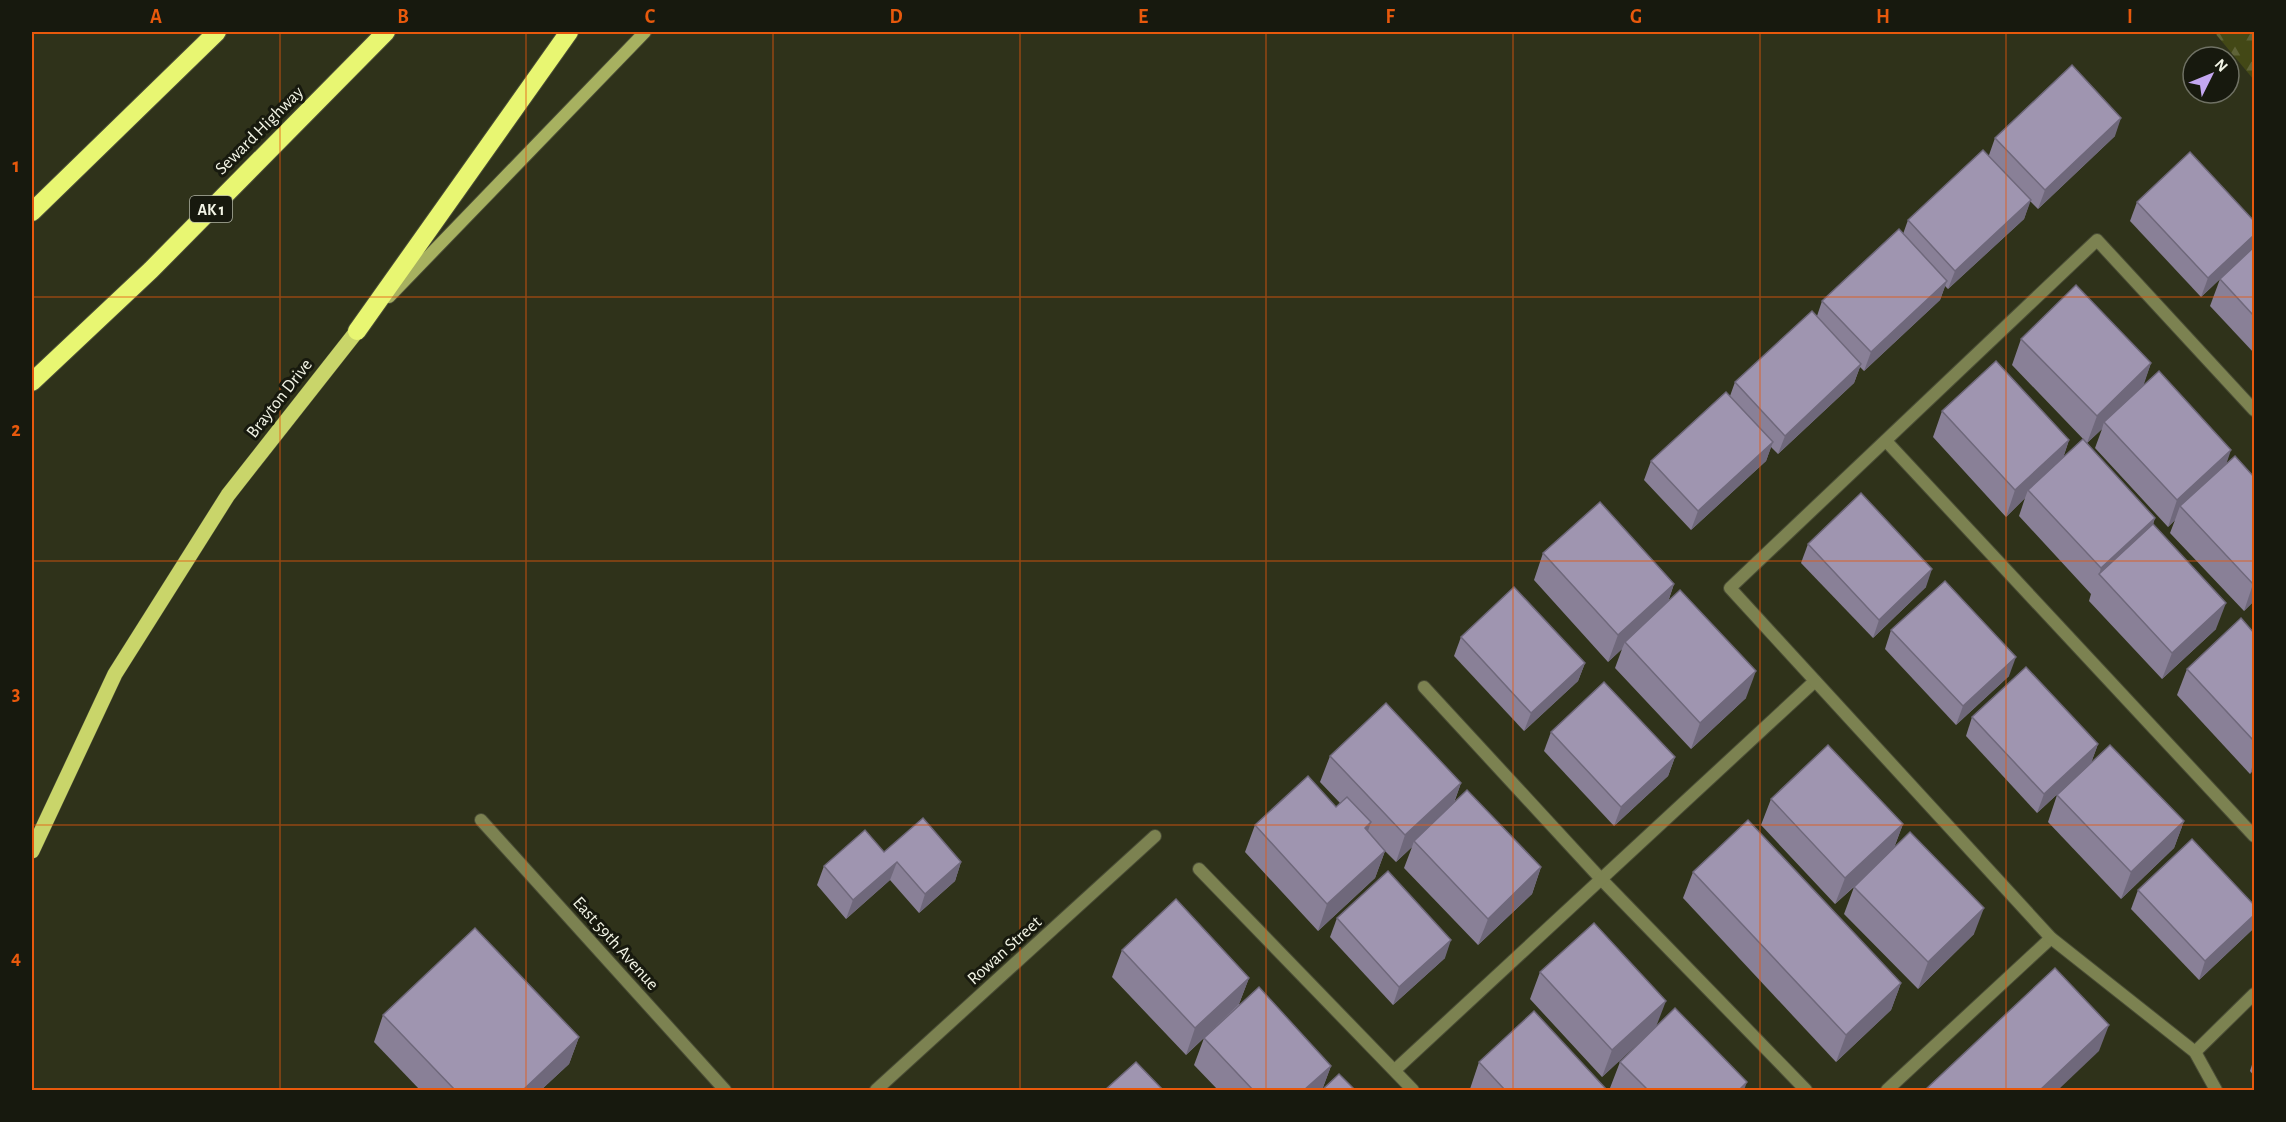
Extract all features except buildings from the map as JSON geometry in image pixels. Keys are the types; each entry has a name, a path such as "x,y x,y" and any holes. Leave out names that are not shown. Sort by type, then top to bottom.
{"highway":[{"path":"32,212 217,32"},
{"name":"Seward Highway","path":"32,382 151,270 386,32"},
{"path":"357,331 569,32"}],"main road":[{"name":"Brayton Drive","path":"32,851 115,674 228,495 357,331 645,32"}],"street":[{"path":"2216,1090 2195,1052 2051,938 1730,588 2097,240 2254,410"},
{"path":"1886,441 2254,836"},
{"path":"1395,1070 1815,681"},
{"path":"1424,687 1601,879 1806,1090"},
{"name":"East 59th Avenue","path":"481,820 725,1090"},
{"name":"Rowan Street","path":"876,1090 1155,836"},
{"path":"1199,869 1413,1090"},
{"path":"1887,1090 2051,938"},
{"path":"2195,1052 2254,993"}],"green space":[{"path":"2214,32 2254,32 2254,80 2241,64 2241,45 2225,45"}]}
